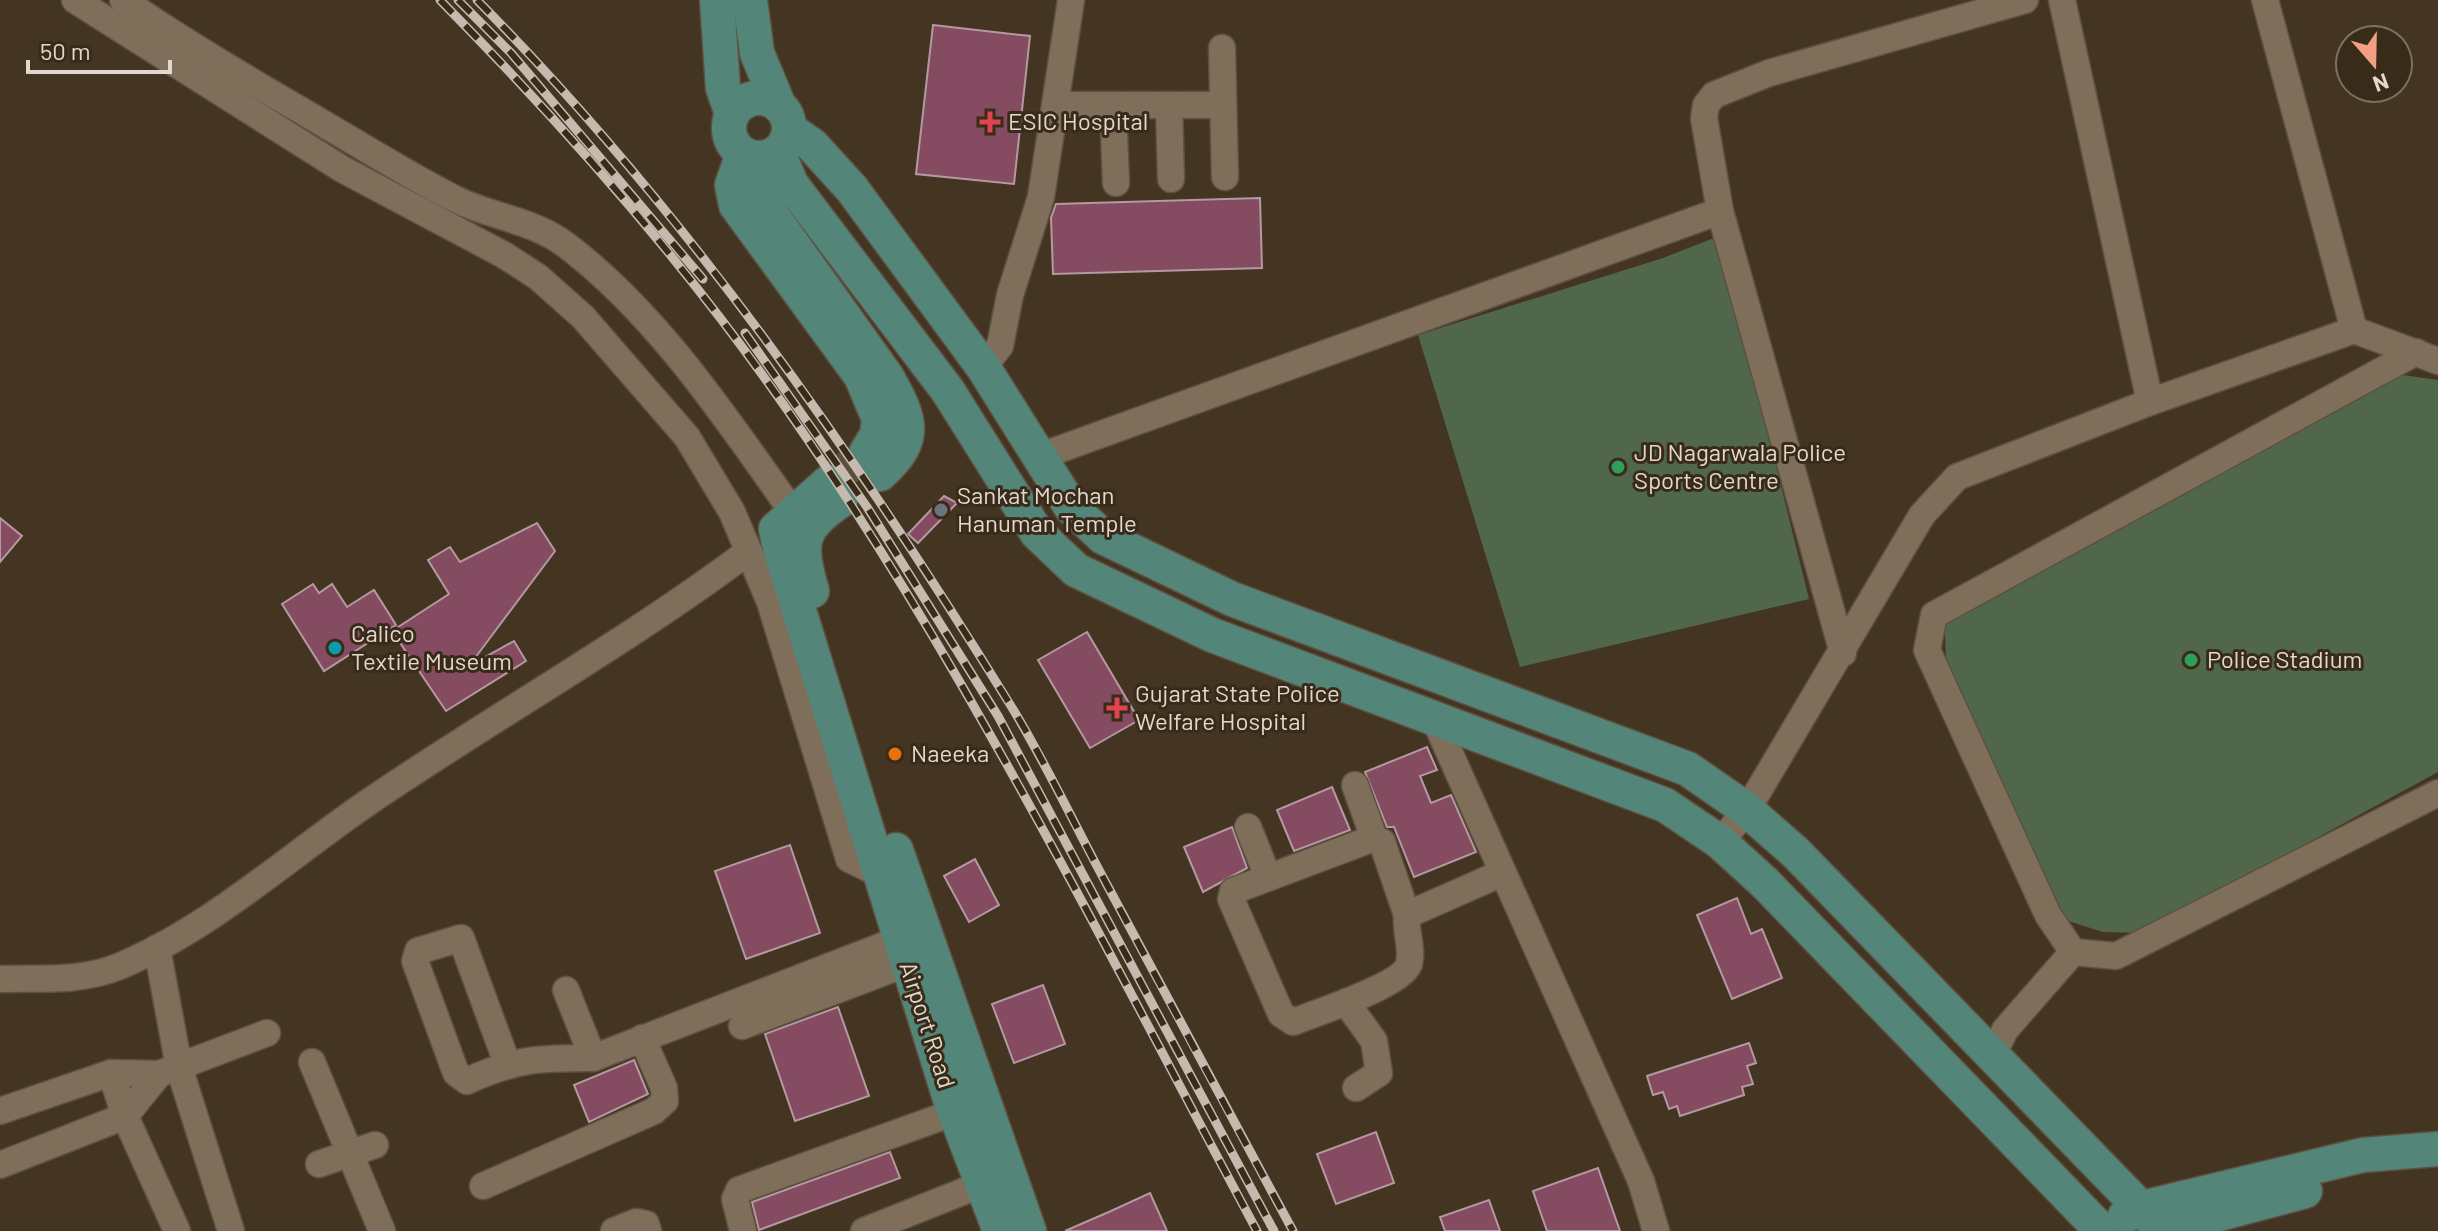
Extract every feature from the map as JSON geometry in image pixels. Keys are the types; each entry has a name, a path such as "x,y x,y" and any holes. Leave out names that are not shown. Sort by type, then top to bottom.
{"main road":[{"path":"717,0 723,88 732,114 729,132 812,145 852,189 983,367 1071,507 1103,537 1232,599 1688,769 1747,810 1796,853 2155,1225"},
{"path":"750,0 770,140 791,184 846,252 948,391 1037,533 1076,570 1212,635 1665,805 1720,842 1765,883 2099,1230 2155,1225 2366,1176 2438,1169"},
{"path":"732,114 753,99 771,101 770,140 763,192 771,214 887,377 901,403 908,441 902,455 873,464"},
{"path":"835,491 803,537 805,569 875,816 780,549 776,529 792,511 835,491"},
{"name":"Airport Road","path":"875,816 890,870 1029,1231"},
{"name":"Airport Road","path":"890,870 904,951 953,1106 1000,1231"},
{"path":"2155,1225 2363,1155 2438,1149"}],"street":[{"path":"75,0 342,169 504,255 538,277 583,317 687,437 732,512 770,602 849,859 890,870"},
{"path":"123,0 270,92 456,199 522,223 564,244 625,299 725,416 792,511"},
{"path":"983,367 1000,346 1010,295 1041,197 1058,105 1071,0"},
{"path":"1843,653 1720,211 1704,118 1706,105 1714,95 1769,73 2025,0"},
{"path":"2062,0 2150,402"},
{"path":"2265,0 2354,330"},
{"path":"1222,48 1225,177"},
{"path":"1058,105 1223,105"},
{"path":"1113,105 1116,183"},
{"path":"1169,105 1171,179"},
{"path":"1041,456 1720,211"},
{"path":"504,255 522,223"},
{"path":"1720,842 1747,810 1843,653 1922,515 1957,477 2150,402 2354,330 2427,356"},
{"path":"2073,952 2048,915 1944,692 1927,650 1934,615 2427,356"},
{"path":"0,979 73,978 118,967 157,948 216,912 372,799 749,551"},
{"path":"1434,718 1634,1166 1656,1231"},
{"path":"1355,785 1374,838 1382,842 1407,915 1408,966 1401,974 1346,1002 1293,1022 1281,1014 1231,899 1239,887 1374,838"},
{"path":"2073,952 2116,956 2438,793"},
{"path":"1248,827 1268,877"},
{"path":"1407,915 1502,873"},
{"path":"507,1063 461,938 418,951 415,961 460,1079 467,1081 507,1063 541,1058 593,1058 642,1038 904,951"},
{"path":"157,948 169,1070 231,1231"},
{"path":"742,1026 904,951"},
{"path":"1992,1056 2012,1020 2073,952"},
{"path":"566,990 593,1058"},
{"path":"1346,1002 1374,1041 1379,1073 1356,1088"},
{"path":"0,1111 111,1073 169,1070 267,1033"},
{"path":"483,1186 654,1111 665,1101 664,1088 642,1038"},
{"path":"312,1062 382,1231"},
{"path":"0,1165 125,1116 169,1070"},
{"path":"111,1073 125,1116 177,1231"},
{"path":"810,1152 953,1106"},
{"path":"743,1231 735,1199 739,1190 953,1106"},
{"path":"319,1164 375,1145"},
{"path":"864,1231 982,1184"},
{"path":"614,1231 636,1222 646,1224 648,1231"}],"green space":[{"name":"JD Nagarwala Police Sports Centre","path":"1719,236 1809,599 1520,667 1418,335 1663,258"},
{"name":"Police Stadium","path":"2403,375 2438,380 2438,772 2142,933 2103,932 2065,920 1947,679 1944,613 2373,386"}],"building":[{"path":"933,25 1030,36 1014,184 916,174"},
{"path":"1260,198 1262,268 1053,274 1051,218 1056,204"},
{"path":"944,496 957,503 918,543 908,534"},
{"path":"0,518 22,536 0,562"},
{"name":"Calico Textile Museum","path":"537,523 555,551 469,666 514,641 526,661 446,711 392,631 449,594 428,560 450,547 460,562"},
{"name":"Calico Textile Museum","path":"313,584 319,593 332,584 347,607 374,590 396,625 324,671 282,604"},
{"path":"1087,632 1139,720 1090,748 1038,660"},
{"path":"1427,747 1437,770 1420,776 1431,803 1451,795 1476,852 1414,877 1394,827 1387,827 1365,772"},
{"path":"1332,787 1350,830 1294,851 1277,810"},
{"path":"1232,827 1247,868 1203,892 1184,847"},
{"path":"790,845 820,933 746,959 715,871"},
{"path":"975,859 999,905 969,922 944,876"},
{"path":"1737,898 1751,934 1762,929 1782,978 1732,999 1697,915"},
{"path":"1043,985 1065,1044 1014,1063 992,1004"},
{"path":"838,1007 869,1096 795,1121 765,1034"},
{"path":"1749,1043 1756,1063 1747,1066 1753,1084 1742,1087 1744,1095 1680,1116 1677,1106 1669,1109 1663,1092 1653,1095 1647,1076"},
{"path":"634,1060 648,1094 589,1122 574,1085"},
{"path":"1376,1132 1394,1183 1336,1204 1317,1154"},
{"path":"890,1152 900,1178 759,1230 752,1202"},
{"path":"1598,1168 1620,1231 1547,1231 1533,1191"},
{"path":"1150,1193 1167,1231 1065,1231 1111,1211"},
{"path":"1489,1200 1500,1231 1445,1231 1440,1217"}],"tunnel":[{"path":"829,482 866,453"}],"railway":[{"path":"440,0 550,115 655,236 721,319 798,425 871,536 1007,764 1257,1231"},
{"path":"458,0 511,53 703,279"},
{"path":"477,0 553,80 696,249 764,338 891,519 1024,728 1293,1231"},
{"path":"745,333 867,507 998,716 1274,1231"}],"place":[{"name":"ESIC Hospital","path":"990,122"},
{"name":"JD Nagarwala Police Sports Centre","path":"1618,467"},
{"name":"Sankat Mochan Hanuman Temple","path":"941,510"},
{"name":"Calico Textile Museum","path":"335,648"},
{"name":"Police Stadium","path":"2191,660"},
{"name":"Gujarat State Police Welfare Hospital","path":"1117,708"},
{"name":"Naeeka","path":"895,754"}]}
